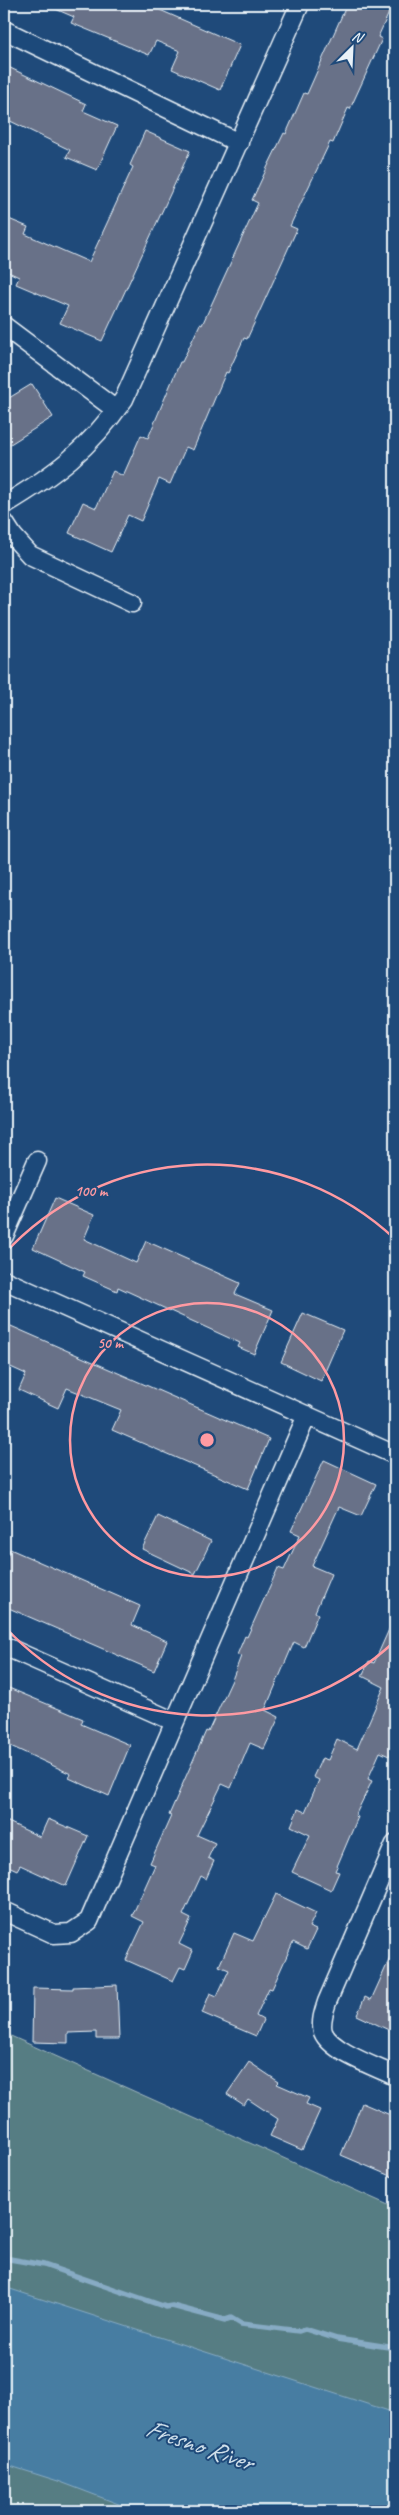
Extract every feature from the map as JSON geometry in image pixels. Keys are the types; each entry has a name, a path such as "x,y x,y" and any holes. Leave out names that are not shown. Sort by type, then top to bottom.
{"street":[{"path":"4,505 67,464 107,424 116,410 138,370 300,4"},
{"path":"4,30 239,143"},
{"path":"4,326 116,410"},
{"path":"4,522 13,536 30,555 132,603"},
{"path":"4,1236 37,1161"},
{"path":"4,1280 395,1455"},
{"path":"4,1911 54,1934 71,1933 89,1921 173,1722 307,1415"},
{"path":"4,1646 173,1722"},
{"path":"395,1844 327,2002 322,2018 323,2033 337,2047 395,2076"}],"green space":[{"path":"4,2033 395,2208 395,2511 4,2511"}],"water":[{"name":"Fresno River","path":"4,2287 395,2413 395,2511 137,2511 58,2481 4,2464"}],"building":[{"path":"44,4 163,4 160,10 240,45 220,90 172,69 180,51 156,41 149,55 71,23 74,17"},
{"path":"347,4 393,4 378,37 382,39 350,109 348,108 333,143 330,142 290,226 297,229 247,339 244,338 228,373 226,372 193,450 186,447 170,484 159,479 141,521 128,515 111,552 69,533 83,502 96,508 113,471 123,476 141,435 148,438 180,362 182,362 200,324 202,325 258,203 252,200 284,133 286,134 304,93 307,94"},
{"path":"4,65 86,104 83,111 117,126 97,170 66,157 70,150 4,118"},
{"path":"145,131 190,151 102,341 60,323 68,306 16,284 19,277 4,270 4,217 28,227 25,234 89,262 133,167 130,165"},
{"path":"32,384 53,417 4,448 4,401"},
{"path":"55,1198 94,1215 84,1239 136,1263 146,1241 240,1283 235,1294 273,1310 254,1354 238,1347 240,1343 118,1287 117,1291 83,1276 85,1272 33,1248"},
{"path":"303,1313 343,1330 321,1381 281,1362"},
{"path":"4,1323 269,1439 248,1489 112,1430 121,1410 67,1388 58,1408 19,1390 26,1374 4,1364"},
{"path":"324,1460 376,1484 361,1516 339,1507 312,1566 331,1574 315,1612 318,1614 304,1647 294,1642 265,1710 279,1717 264,1749 250,1743 231,1788 222,1784 197,1835 215,1843 208,1858 214,1861 206,1879 201,1876 183,1915 191,1919 179,1944 193,1951 185,1969 180,1967 173,1981 126,1960 144,1922 132,1916 155,1865 150,1863 171,1816 169,1815 206,1731 208,1732 232,1680 241,1656 237,1655 245,1636 247,1637 278,1568 284,1570 300,1535 291,1531"},
{"path":"158,1516 211,1541 195,1574 142,1549"},
{"path":"10,1549 140,1606 132,1625 167,1641 154,1671 4,1606 4,1564"},
{"path":"395,1616 395,1741 389,1756 380,1752 368,1779 372,1781 355,1816 358,1817 335,1871 339,1872 331,1890 292,1872 310,1835 291,1826 298,1809 305,1812 319,1780 313,1777 322,1758 328,1760 337,1739 357,1749 384,1687 362,1676 369,1661 374,1663"},
{"path":"4,1686 83,1719 81,1724 130,1745 109,1796 69,1778 71,1774 4,1743"},
{"path":"48,1819 88,1836 66,1886 20,1865 17,1870 4,1864 4,1820 40,1837"},
{"path":"276,1894 316,1913 309,1927 316,1930 307,1949 293,1942 272,1989 269,1988 256,2016 263,2020 256,2036 202,2013 210,1993 217,1996 229,1970 219,1966 234,1933 253,1941"},
{"path":"395,1947 395,2033 357,2015 365,1997 371,2000"},
{"path":"117,1985 119,2039 96,2039 96,2032 68,2033 68,2043 32,2042 33,1988 73,1989 73,1987"},
{"path":"249,2062 279,2082 277,2084 309,2098 306,2104 320,2110 302,2150 270,2136 278,2119 248,2099 244,2105 227,2094"},
{"path":"362,2103 395,2117 395,2178 341,2155"}],"waterway":[{"path":"4,2258 44,2265 166,2307 172,2306 225,2320 231,2318 241,2324 299,2331 305,2329 337,2339 395,2348"}]}
